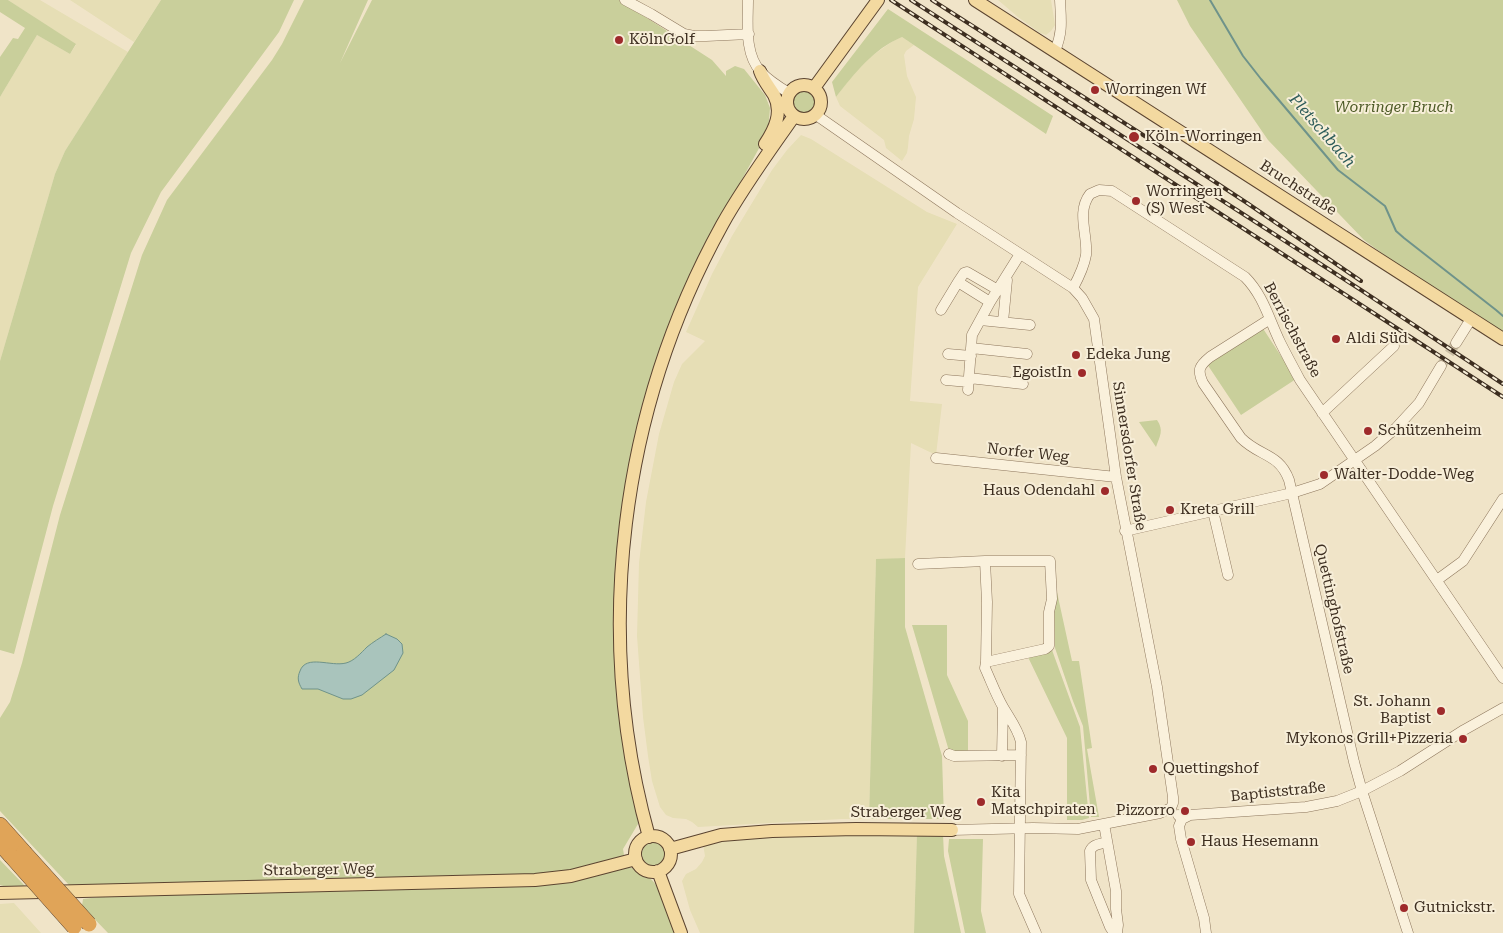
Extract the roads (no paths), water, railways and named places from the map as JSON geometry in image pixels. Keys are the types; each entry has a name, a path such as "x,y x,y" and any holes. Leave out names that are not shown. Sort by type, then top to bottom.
{"highway":[{"path":"0,825 17,854 85,929"},
{"path":"0,844 17,854"}],"main road":[{"name":"Bruchstraße","path":"975,0 1503,339"},
{"path":"814,88 877,1"},
{"path":"750,178 755,162 776,125 778,114 778,104 764,82 760,71"},
{"path":"804,85 814,88 821,98 820,110 816,115 805,120 799,119 789,112 787,99 789,93 798,86 804,85"},
{"path":"648,837 631,756 620,656 622,564 635,463 652,395 674,328 698,272 750,178 794,116"},
{"name":"Straberger Weg","path":"670,849 721,835 772,831 856,829 952,830"},
{"path":"648,837 660,837 668,844 670,849 670,860 667,865 658,871 642,868 636,859 638,845 648,837"},
{"name":"Straberger Weg","path":"0,893 535,880 571,876 636,859"},
{"path":"658,871 682,933"}],"street":[{"path":"625,0 684,34 694,36 749,34"},
{"path":"748,0 749,34 753,60 770,81 789,93"},
{"path":"1055,51 1062,26 1060,0"},
{"name":"Sinnersdorfer Straße","path":"816,115 957,213 1073,288 1082,298 1094,319 1116,477 1164,729 1173,796 1171,808"},
{"name":"Berrischstraße","path":"1073,288 1084,266 1086,254 1083,206 1090,194 1099,190 1107,190 1117,194 1245,277 1261,297 1280,342 1300,380 1503,678"},
{"path":"969,383 972,335 1020,254"},
{"path":"941,310 964,273 967,272 998,290"},
{"path":"1003,322 1006,278"},
{"path":"958,282 990,302"},
{"name":"Quettinghofstraße","path":"1270,319 1210,357 1200,368 1200,375 1203,383 1241,438 1281,464 1286,471 1362,791 1408,933"},
{"path":"1456,343 1471,319"},
{"path":"980,320 1030,325"},
{"path":"1322,413 1394,346"},
{"path":"948,354 971,352 1027,354"},
{"path":"1126,531 1320,484 1382,440 1409,415 1419,403 1441,366"},
{"path":"946,380 969,383 1023,384"},
{"name":"Norfer Weg","path":"936,458 1116,477"},
{"path":"1437,580 1463,561 1503,499"},
{"path":"1213,510 1228,575"},
{"path":"985,561 987,602 985,668 1003,708 1020,737 1019,894 1036,933"},
{"path":"918,564 1050,561 1052,599 1049,612 1048,646 1045,649 986,662"},
{"path":"1002,756 1003,708"},
{"name":"Baptiststraße","path":"1182,818 1190,815 1322,805 1338,801 1400,771 1464,730 1503,708"},
{"path":"948,754 954,756 1021,755"},
{"path":"1171,808 1182,818 1179,826 1181,839 1204,918 1206,933"},
{"name":"Straberger Weg","path":"952,830 1078,830 1160,813 1171,808"},
{"path":"1104,824 1116,891 1118,924 1116,933"},
{"path":"1107,842 1095,845 1090,851 1091,880 1110,927 1116,933"}],"water":[{"path":"386,634 397,639 402,644 403,653 394,670 362,695 351,699 343,699 318,689 302,689 298,678 303,666 313,662 340,664 349,662"}],"waterway":[{"name":"Pletschbach","path":"1210,0 1243,56 1338,170 1385,206 1396,231 1503,316"}],"tunnel":[{"path":"1441,366 1456,343"}],"railway":[{"path":"891,0 1503,397"},
{"path":"911,0 1361,290 1503,384"},
{"path":"932,0 1165,149 1361,281"}],"place":[{"name":"KölnGolf","path":"619,40"},
{"name":"Worringen Wf","path":"1095,90"},
{"name":"Köln-Worringen","path":"1134,137"},
{"name":"Worringen (S) West","path":"1136,201"},
{"name":"Aldi Süd","path":"1336,339"},
{"name":"Edeka Jung","path":"1076,355"},
{"name":"EgoistIn","path":"1082,373"},
{"name":"Schützenheim","path":"1368,431"},
{"name":"Walter-Dodde-Weg","path":"1324,475"},
{"name":"Haus Odendahl","path":"1105,491"},
{"name":"Kreta Grill","path":"1170,510"},
{"name":"St. Johann Baptist","path":"1441,711"},
{"name":"Mykonos Grill+Pizzeria","path":"1463,739"},
{"name":"Quettingshof","path":"1153,769"},
{"name":"Kita Matschpiraten","path":"981,802"},
{"name":"Pizzorro","path":"1185,811"},
{"name":"Haus Hesemann","path":"1191,842"},
{"name":"Gutnickstr.","path":"1404,908"}],"park label":[{"name":"Worringer Bruch","path":"1394,108"}]}
